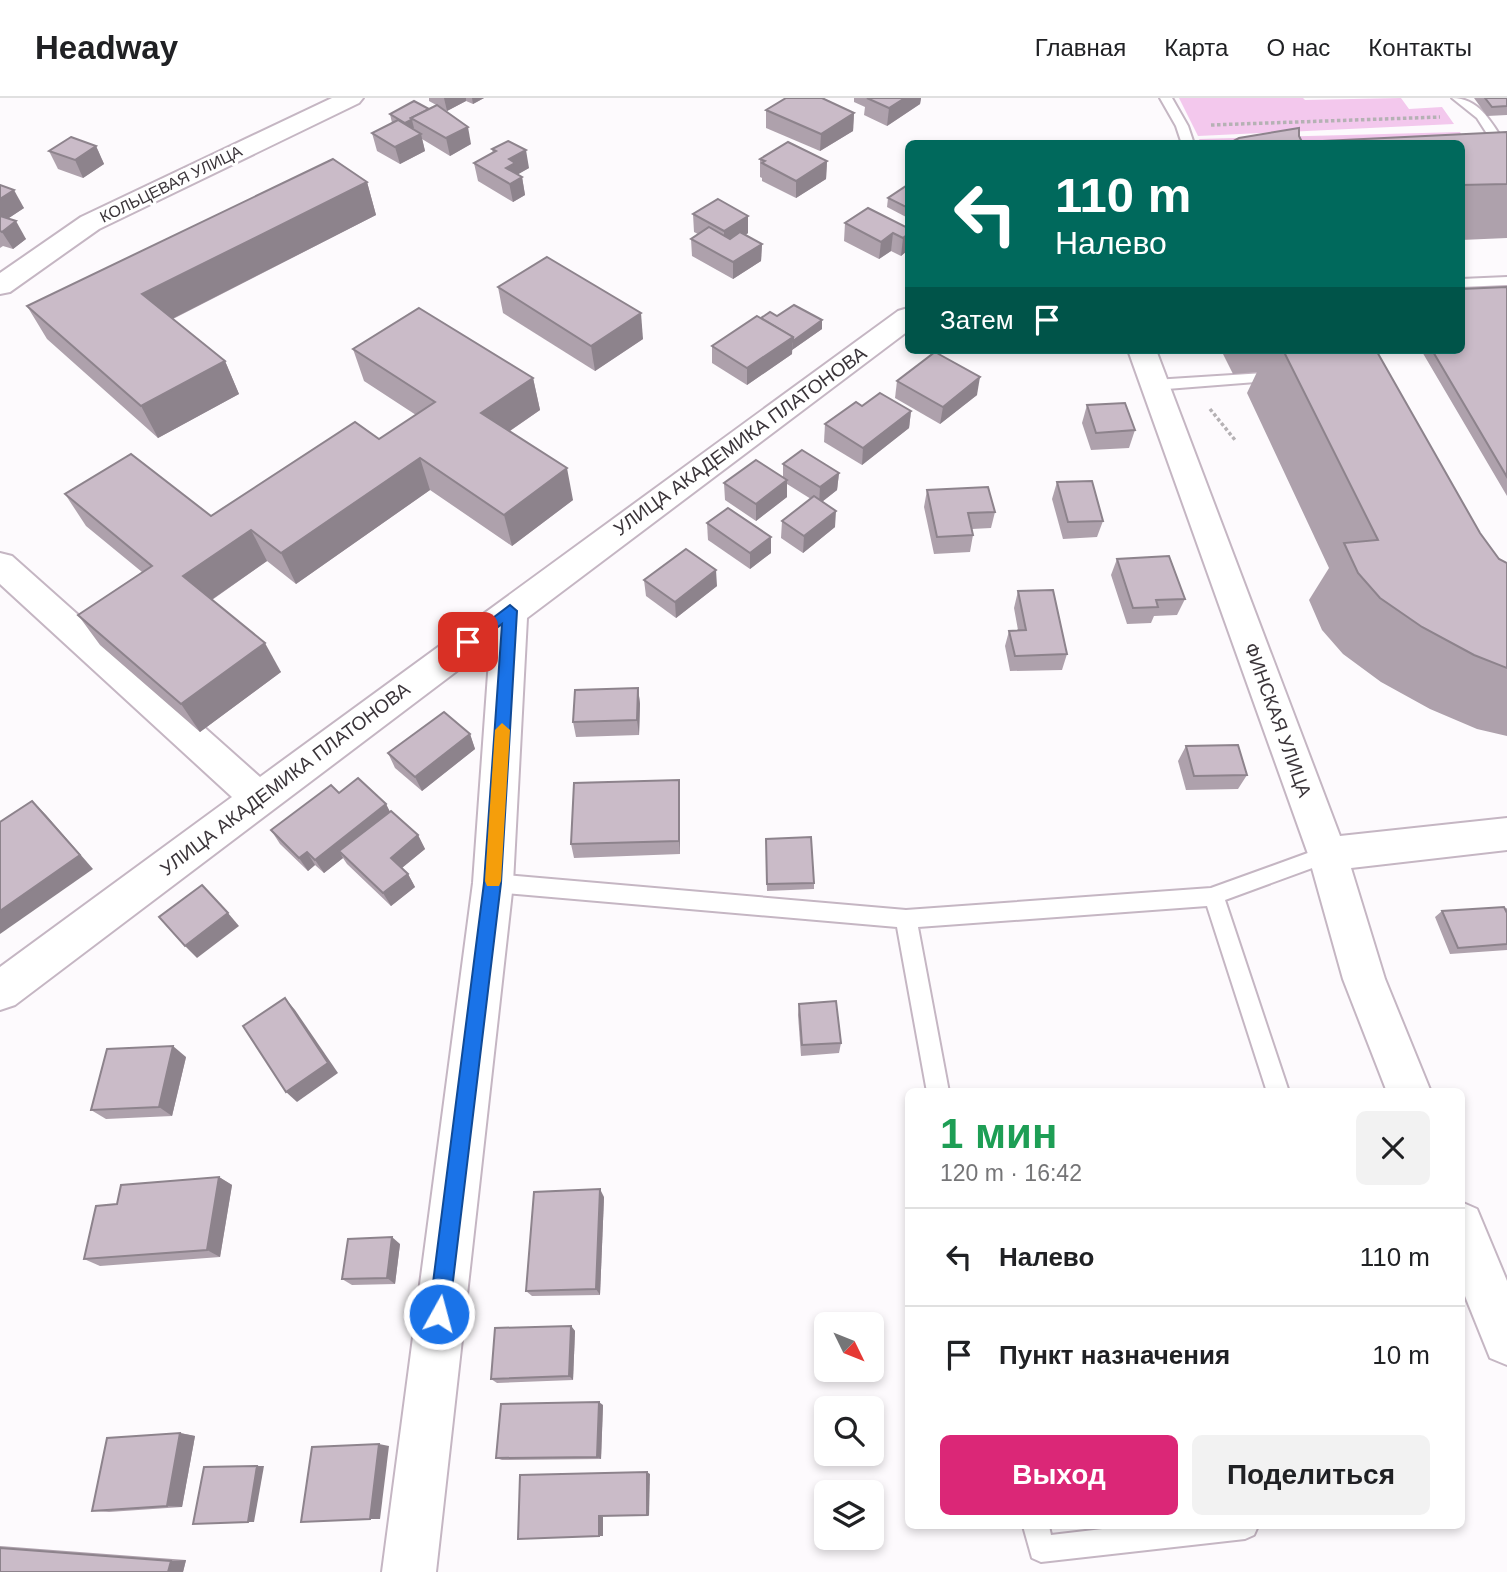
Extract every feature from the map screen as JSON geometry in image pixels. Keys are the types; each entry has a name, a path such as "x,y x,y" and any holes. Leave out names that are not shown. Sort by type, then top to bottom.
{"street":[{"name":"КОЛЬЦЕВАЯ УЛИЦА","path":"0,286 90,223 351,98"},
{"path":"1470,140 1502,139"},
{"name":"УЛИЦА АКАДЕМИКА ПЛАТОНОВА","path":"0,991 905,319"},
{"name":"ФИНСКАЯ УЛИЦА","path":"1143,354 1327,854 1364,979 1407,1088"},
{"path":"0,565 258,799"},
{"path":"409,1572 493,883 510,611"},
{"path":"1327,854 1507,834"},
{"path":"1465,1235 1507,1341"}],"lane":[{"path":"1166,98 1187,140"},
{"path":"1458,98 1481,116 1502,139"},
{"path":"1465,283 1507,281"},
{"path":"1154,385 1293,376"},
{"path":"493,883 906,919 1214,896 1327,854"},
{"path":"1214,896 1277,1088"},
{"path":"906,919 937,1088"},
{"path":"1037,1529 1041,1549 1218,1529"}],"path":[{"path":"1182,126 1481,116"}],"shaded area":[{"path":"1179,98 1401,98 1409,109 1442,107 1454,124 1198,136"},
{"path":"1460,132 1463,137 1355,140 1199,139"}],"building":[{"path":"786,98 822,98 854,113 821,134 766,110"},
{"path":"867,98 905,98 889,108"},
{"path":"1485,98 1507,98 1507,106 1492,107"},
{"path":"414,101 429,109 405,123 390,114"},
{"path":"437,105 468,127 446,138 411,118"},
{"path":"398,120 421,134 395,147 372,133"},
{"path":"1299,128 1301,140 1235,140"},
{"path":"1507,132 1507,184 1465,185 1465,140 1344,140"},
{"path":"71,137 96,146 75,160 49,151"},
{"path":"508,141 526,150 509,159 515,163 506,168 522,177 510,184 474,163"},
{"path":"788,142 827,161 796,181 762,163 765,161 760,159"},
{"path":"333,159 367,182 142,294 225,361 141,406 27,306"},
{"path":"0,185 14,190 0,199"},
{"path":"905,187 905,206 888,198"},
{"path":"718,199 748,216 724,231 693,214"},
{"path":"868,208 905,226 905,236 893,233 881,242 845,223"},
{"path":"0,216 16,221 2,232"},
{"path":"709,227 730,239 740,232 762,244 733,262 691,239"},
{"path":"547,257 641,313 591,346 498,287"},
{"path":"1507,287 1507,477 1434,354 1465,354 1465,289"},
{"path":"794,305 822,320 793,341 793,337 761,318 770,312 777,316"},
{"path":"419,308 533,378 481,413 567,468 504,515 420,458 281,553 251,530 183,576 265,643 181,704 78,615 152,566 65,494 131,454 211,516 355,422 379,439 435,402 353,349"},
{"path":"757,316 793,337 747,368 712,346"},
{"path":"932,354 939,354 980,377 943,407 897,381"},
{"path":"1285,354 1378,354 1480,533 1499,559 1507,563 1507,668 1474,655 1422,627 1380,598 1358,573 1344,543 1378,540"},
{"path":"880,393 911,411 863,448 825,424 856,402 862,406"},
{"path":"1125,403 1135,430 1096,433 1087,405"},
{"path":"802,450 839,473 820,487 783,464"},
{"path":"756,460 787,480 756,504 724,483"},
{"path":"1092,481 1103,521 1068,522 1057,482"},
{"path":"988,487 995,512 968,513 973,535 937,537 927,490"},
{"path":"814,496 836,511 804,536 782,521"},
{"path":"728,508 771,537 750,553 707,523"},
{"path":"686,549 716,570 675,602 644,580"},
{"path":"1169,556 1185,599 1156,600 1158,607 1133,608 1117,559"},
{"path":"1053,590 1067,654 1015,656 1009,631 1026,630 1018,591"},
{"path":"638,688 637,720 573,722 575,690"},
{"path":"444,712 470,734 415,777 388,753"},
{"path":"1238,745 1247,775 1194,776 1186,746"},
{"path":"358,778 386,804 315,860 307,852 299,858 271,830 331,785 339,793"},
{"path":"679,780 679,841 571,844 574,783"},
{"path":"32,801 80,855 0,911 0,822"},
{"path":"391,811 418,835 391,858 408,874 383,893 339,851"},
{"path":"811,837 814,883 767,884 766,839"},
{"path":"202,885 228,913 185,946 159,917"},
{"path":"1504,907 1507,913 1507,944 1458,948 1442,911"},
{"path":"285,998 328,1063 286,1092 243,1026"},
{"path":"836,1001 841,1043 802,1045 799,1004"},
{"path":"173,1046 159,1107 91,1110 107,1049"},
{"path":"219,1177 207,1250 84,1259 96,1206 117,1204 121,1185"},
{"path":"600,1189 596,1289 526,1291 534,1192"},
{"path":"392,1237 387,1278 342,1279 348,1239"},
{"path":"571,1326 569,1376 491,1379 495,1328"},
{"path":"599,1402 597,1457 496,1458 501,1404"},
{"path":"180,1433 167,1506 92,1511 107,1438"},
{"path":"379,1444 370,1519 301,1522 312,1447"},
{"path":"257,1466 248,1522 193,1524 204,1467"},
{"path":"647,1472 647,1515 599,1516 599,1536 518,1539 520,1475"},
{"path":"0,1548 171,1561 168,1572 0,1572"}],"slow traffic":[{"path":"493,881 502,730"}],"route":[{"path":"439,1314 493,883 510,611 468,642"}]}
